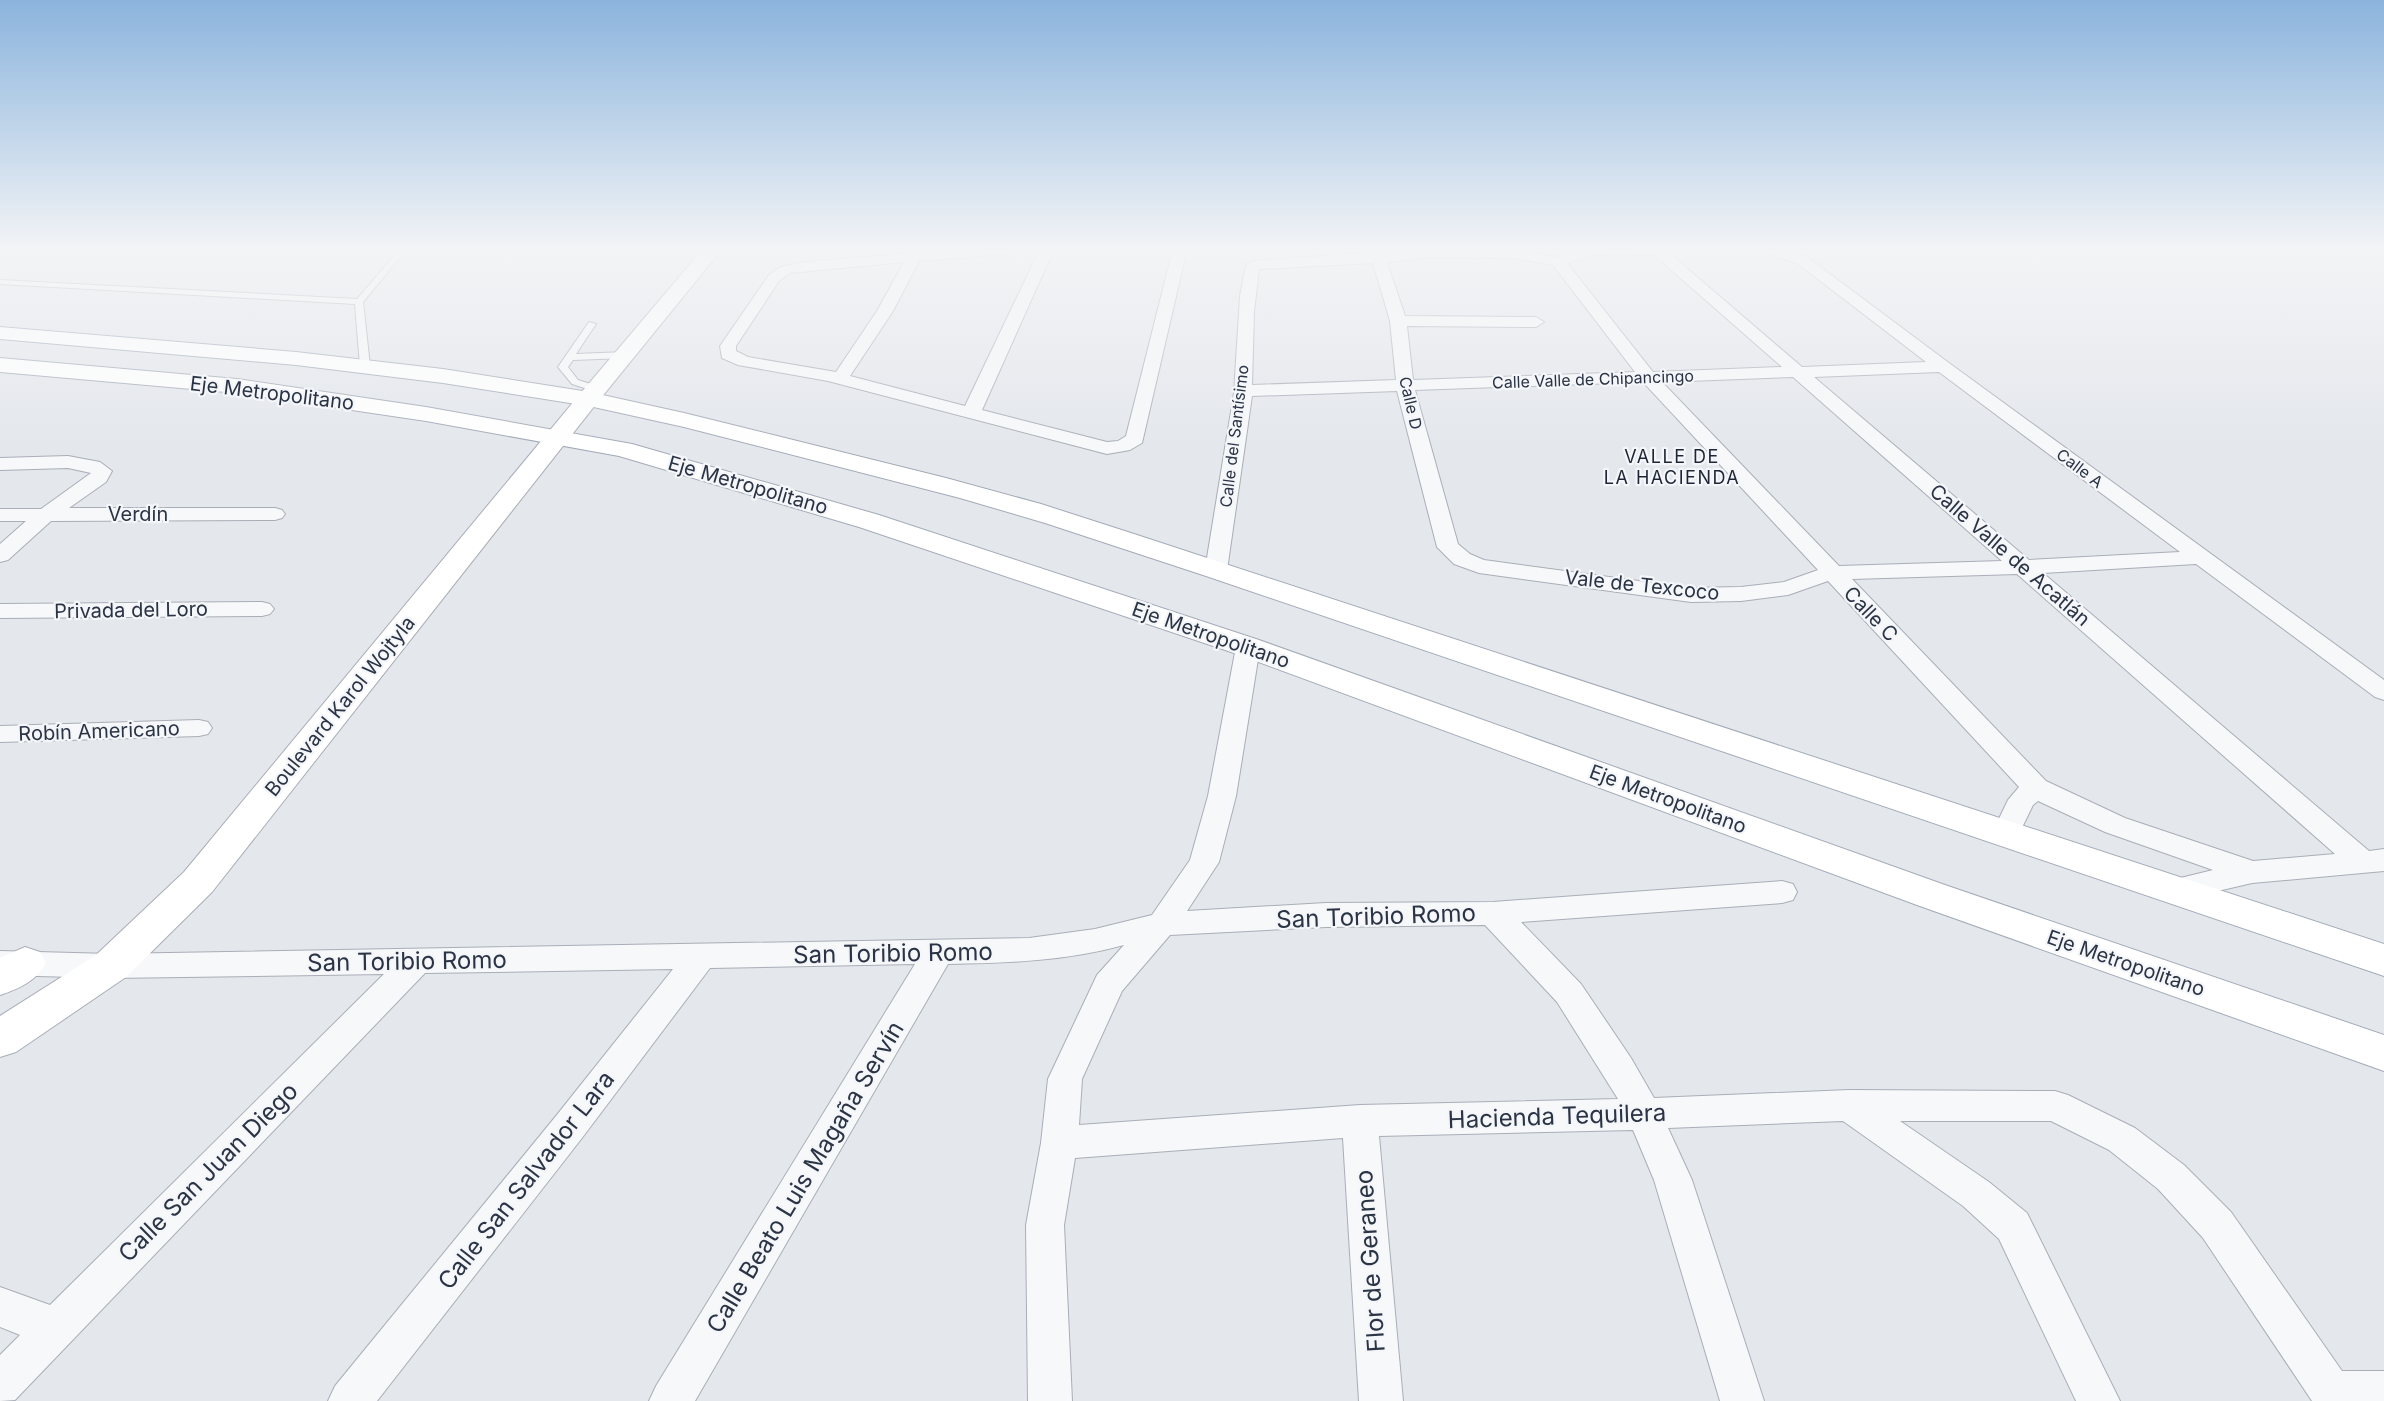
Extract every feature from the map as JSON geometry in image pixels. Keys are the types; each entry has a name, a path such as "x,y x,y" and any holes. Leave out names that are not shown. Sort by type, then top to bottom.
{"main road":[{"name":"Boulevard Karol Wojtyla","path":"0,1039 111,966 198,882 658,314"},
{"name":"Eje Metropolitano","path":"0,333 145,343 365,366 593,394 662,414 917,478 1030,510 1216,570 2384,960"},
{"name":"Eje Metropolitano","path":"0,365 237,386 426,414 623,449 869,521 1248,647 1931,895 2384,1053"},
{"path":"426,414 462,408 481,401 488,394 481,381"},
{"path":"623,449 612,442 609,437 612,429 629,421 662,414"}],"street":[{"path":"749,314 728,346 728,354 744,361 840,379 1107,448 1123,446 1135,439 1165,314"},
{"path":"840,379 883,314"},
{"path":"971,413 1017,314"},
{"name":"Calle del Santísimo","path":"1216,570 1243,391 1246,314"},
{"name":"Calle D","path":"1396,314 1405,387 1448,547"},
{"name":"Calle C","path":"1599,314 1647,376 2036,788 2072,808 2133,832 2252,872"},
{"name":"Calle Valle de Acatlán","path":"1735,314 2024,567 2372,860"},
{"name":"Calle A","path":"1874,314 2384,692"},
{"path":"1398,321 1536,322"},
{"name":"Calle Valle de Chipancingo","path":"1243,391 1943,367"},
{"path":"0,464 71,463 93,465 102,471 99,478 47,514 0,555"},
{"name":"Verdín","path":"0,515 275,514"},
{"name":"Vale de Texcoco","path":"1448,547 1462,560 1479,566 1691,595 1741,594 1788,588 1831,573 2024,567 2200,557"},
{"name":"Privada del Loro","path":"0,611 262,609"},
{"path":"1050,1401 1045,1225 1059,1143 1065,1079 1109,984 1162,924 1204,862 1222,796 1248,647"},
{"name":"Robín Americano","path":"0,734 199,728"},
{"path":"2006,833 2022,800 2036,788"},
{"path":"2175,890 2252,872 2372,860"},
{"name":"San Toribio Romo","path":"8,968 1029,950 1095,941 1162,924 1326,915 1493,913 1782,892"},
{"path":"1493,913 1569,993 1619,1068 1644,1114 1673,1180 1742,1401"},
{"name":"Calle Beato Luis Magaña Servín","path":"671,1401 938,953"},
{"name":"Calle San Salvador Lara","path":"350,1401 569,1128 700,957"},
{"name":"Calle San Juan Diego","path":"0,1384 417,961"},
{"path":"1849,1105 1976,1194 2013,1226 2098,1401"},
{"name":"Hacienda Tequilera","path":"1059,1143 1360,1121 1644,1114 1849,1105 2055,1106 2122,1139 2171,1177 2217,1225 2335,1397"},
{"name":"Flor de Geraneo","path":"1360,1121 1381,1401"},
{"path":"0,1307 54,1327"},
{"path":"2335,1397 2384,1392"}],"lane":[{"path":"360,314 365,366"},
{"path":"592,324 563,367 575,382 593,394"},
{"path":"569,357 624,355"}],"district":[{"name":"VALLE DE LA HACIENDA","path":"1672,466"}]}
